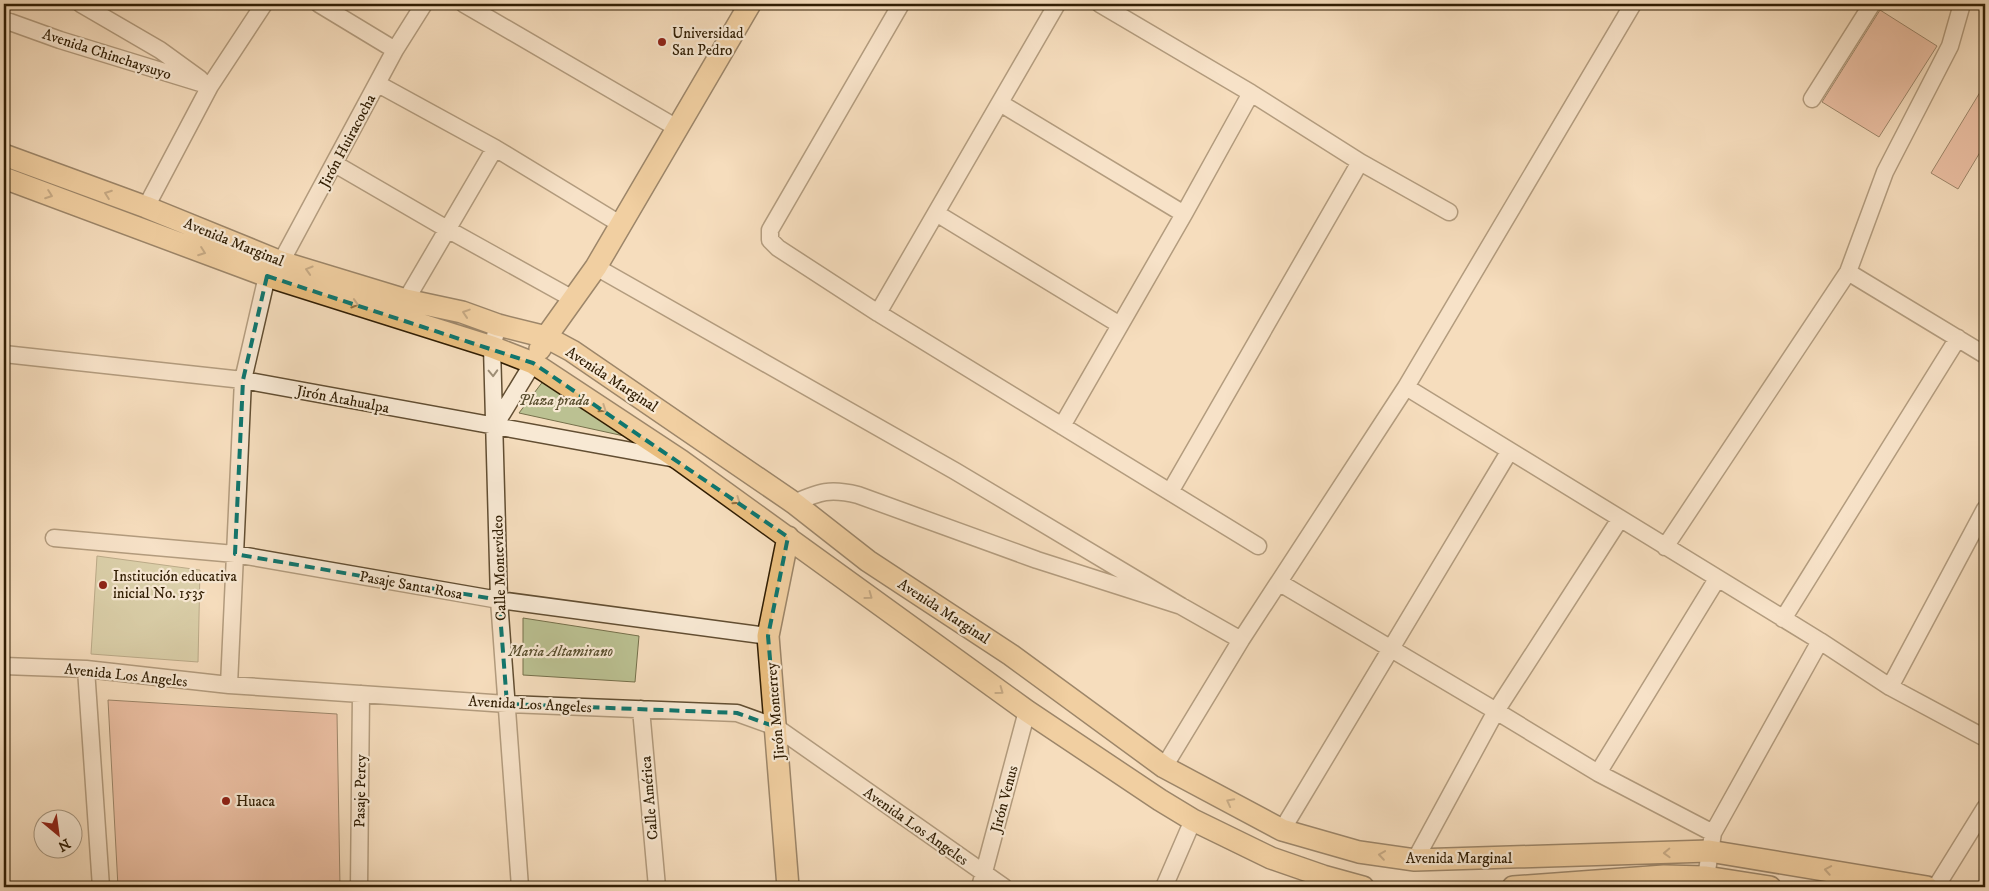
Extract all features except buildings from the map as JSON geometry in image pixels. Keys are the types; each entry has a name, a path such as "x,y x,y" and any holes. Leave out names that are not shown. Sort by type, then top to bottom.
{"main road":[{"path":"533,362 546,337 596,266 750,4"},
{"name":"Avenida Marginal","path":"4,155 146,207 274,269 462,312 498,325 546,337 580,356 794,503 868,561 1011,655 1164,768 1282,830 1359,852 1415,860 1711,842 1927,887"},
{"name":"Avenida Marginal","path":"4,178 274,269 533,362 680,460 1027,711 1193,820 1322,882 1363,887"},
{"name":"Jirón Monterrey","path":"788,537 768,636 788,887"},
{"name":"Avenida Marginal","path":"1513,887 1599,883 1664,876 1706,877 1770,887"}],"street":[{"path":"81,4 160,50 210,86"},
{"path":"146,207 210,86 264,4"},
{"path":"319,4 396,50"},
{"name":"Jirón Huiracocha","path":"229,685 243,380 274,269 335,164 396,50 424,4"},
{"path":"464,4 677,128"},
{"path":"901,4 770,230 770,240 778,248 878,314 1258,546"},
{"path":"878,314 1057,4"},
{"path":"1100,4 1251,93 1360,162 1450,212"},
{"path":"1164,768 1242,640 1406,387 1633,4"},
{"path":"1812,99 1872,4"},
{"path":"1665,547 1848,272 1885,172 1950,46 1962,4"},
{"name":"Avenida Chinchaysuyo","path":"4,21 210,86"},
{"path":"378,84 495,148 620,224"},
{"path":"1062,426 1251,93"},
{"path":"1000,103 1184,214"},
{"path":"406,300 495,148"},
{"path":"1170,492 1360,162"},
{"path":"335,164 573,299"},
{"path":"936,212 1120,325"},
{"path":"596,266 956,471 1181,606 1242,640"},
{"path":"1848,272 1985,355"},
{"name":"Calle Montevideo","path":"498,325 492,347 499,600 520,887"},
{"path":"1783,619 1958,338"},
{"name":"Jirón Atahualpa","path":"4,354 243,380 680,460"},
{"path":"494,427 533,362"},
{"path":"1406,387 1508,452 1820,641 1890,687 1985,738"},
{"path":"1282,830 1508,452"},
{"path":"794,503 822,492 840,491 858,495 1037,560 1181,606"},
{"path":"1890,687 1985,509"},
{"path":"1415,860 1496,711 1620,519"},
{"name":"Pasaje Santa Rosa","path":"54,538 235,554 499,600 768,636"},
{"path":"1598,773 1717,579"},
{"path":"1280,583 1496,711 1711,842"},
{"path":"1706,877 1711,842 1820,641"},
{"name":"Avenida Los Angeles","path":"4,666 86,669 229,685 507,704 737,713 776,727 982,881 1004,887"},
{"path":"86,669 101,887"},
{"name":"Pasaje Percy","path":"359,887 362,694"},
{"name":"Calle América","path":"641,709 657,887"},
{"name":"Jirón Venus","path":"982,881 1027,711"},
{"path":"1936,887 1985,808"},
{"path":"1164,887 1193,820"}],"highlighted area":[{"path":"267,276 533,363 788,537 768,636 776,727 737,713 507,704 499,600 235,554 243,380"}],"green space":[{"name":"Plaza prada","path":"550,372 647,441 519,413"},
{"path":"97,556 200,570 198,662 91,654"},
{"name":"Maria Altamirano","path":"523,618 639,636 635,682 523,675"}],"place":[{"name":"Universidad San Pedro","path":"662,42"},
{"name":"Institución educativa inicial No. 1535","path":"103,585"},
{"name":"Huaca","path":"226,801"}]}
